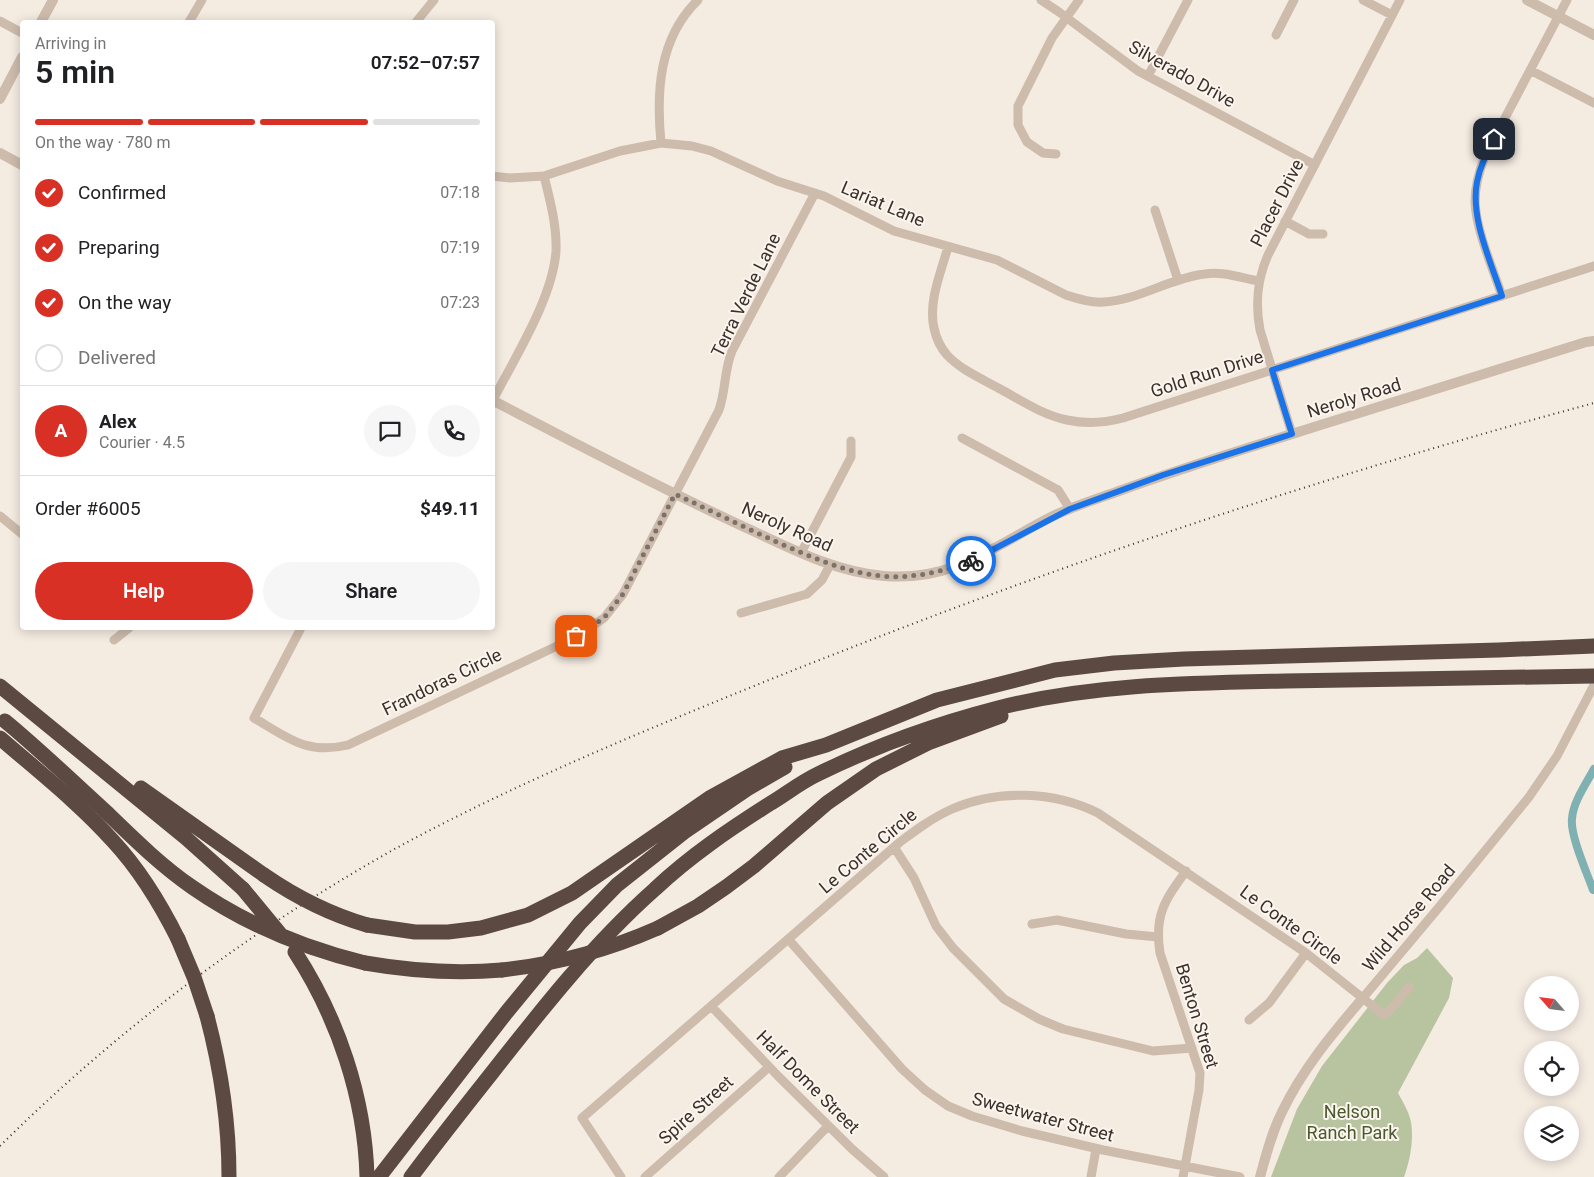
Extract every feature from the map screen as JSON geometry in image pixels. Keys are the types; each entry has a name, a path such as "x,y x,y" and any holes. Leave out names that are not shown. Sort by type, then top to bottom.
{"highway":[{"path":"30,709 264,875 313,905 366,925 415,932 448,932 481,928 528,915 572,893 688,812 735,783 782,758 826,745 937,700 1055,670 1114,663 1184,659 1458,651 1590,642"},
{"path":"411,1177 550,998 601,942 654,889 704,847 814,776 874,749 946,723 1000,708 1042,699 1118,687 1190,683 1594,676"},
{"path":"0,686 202,851 243,889 295,952 323,1002 344,1054 360,1111 371,1174"},
{"path":"3,719 44,754 143,848 175,875 246,920 284,938 324,952 365,963 433,972 502,970 543,965 621,944 658,928 698,906 726,887 827,803 876,769 928,743 983,724 1042,699"},
{"path":"0,738 113,841 149,887 178,939 194,977 207,1016 217,1057 224,1098 229,1177"},
{"path":"371,1174 580,923 617,885 684,832 747,790 826,745"}],"street":[{"path":"42,20 53,0"},
{"path":"190,20 202,0"},
{"path":"418,20 434,0"},
{"path":"661,143 659,94 665,56 678,24 698,0"},
{"name":"Silverado Drive","path":"1041,0 1120,58 1148,76 1315,164"},
{"path":"1056,154 1043,153 1027,142 1018,126 1018,106 1052,38 1079,0"},
{"path":"1148,76 1188,0"},
{"path":"1276,35 1294,0"},
{"path":"1363,0 1392,15"},
{"name":"Placer Drive","path":"1292,434 1260,330 1257,313 1258,281 1268,255 1400,0"},
{"path":"1527,0 1594,35"},
{"path":"1502,296 1477,217 1475,202 1476,184 1485,156 1567,0"},
{"path":"0,21 20,32"},
{"path":"0,99 20,61"},
{"path":"1530,70 1594,103"},
{"name":"Lariat Lane","path":"495,176 510,178 544,176 620,152 661,143 692,146 711,151 777,181 840,204 894,231 997,260 1066,295 1091,302 1119,300 1199,274 1220,273 1258,281"},
{"path":"0,153 20,164"},
{"path":"495,397 550,282 556,250 556,232 544,176"},
{"name":"Terra Verde Lane","path":"675,494 719,410 724,393 728,362 732,351 815,194"},
{"path":"1156,210 1178,280"},
{"path":"1285,222 1309,234 1323,234"},
{"name":"Gold Run Drive","path":"948,247 934,299 932,315 934,329 945,353 963,369 1038,410 1078,422 1107,422 1123,418 1594,266"},
{"name":"Neroly Road","path":"495,402 675,494 801,553 843,569 881,576 906,576 938,572 973,560 1070,509 1163,475 1594,341"},
{"path":"962,438 1058,490 1070,509"},
{"path":"801,553 851,457 851,442"},
{"name":"Frandoras Circle","path":"300,630 254,718 292,740 311,748 334,748 348,745 576,636 604,618 623,594 675,494"},
{"path":"0,516 20,532"},
{"path":"741,613 807,594 822,580 830,565"},
{"path":"114,640 126,630"},
{"name":"Wild Horse Road","path":"1260,1177 1270,1140 1294,1087 1334,1032 1529,797 1557,756 1594,685"},
{"name":"Le Conte Circle","path":"621,1177 582,1118 894,847 925,823 952,809 974,801 1002,796 1026,795 1068,801 1086,807 1186,871 1306,953 1384,1015 1409,987"},
{"path":"894,847 914,878 936,926 953,948 1004,999 1039,1019 1063,1029 1153,1051 1192,1048"},
{"name":"Benton Street","path":"1183,1177 1200,1090 1200,1073 1160,953 1158,937 1162,909 1167,898 1186,871"},
{"path":"1032,924 1057,920 1126,934 1158,937"},
{"name":"Sweetwater Street","path":"788,940 876,1042 902,1069 925,1090 948,1106 972,1116 1022,1131 1096,1149 1240,1177"},
{"path":"1249,1020 1269,1003 1306,953"},
{"name":"Half Dome Street","path":"712,1006 828,1126 884,1177"},
{"name":"Spire Street","path":"645,1177 769,1066"},
{"path":"779,1177 828,1126"},
{"path":"1091,1177 1096,1149"}],"green space":[{"name":"Nelson Ranch Park","path":"1427,948 1453,978 1449,998 1398,1093 1406,1107 1412,1129 1411,1150 1404,1177 1271,1177 1297,1109 1322,1066 1387,983 1404,965 1417,958"}],"waterway":[{"path":"1593,890 1576,844 1572,819 1577,800 1594,769"}],"railway":[{"path":"0,1146 90,1062 137,1023 235,949 338,882 391,851 511,790 602,749 736,693 1026,582 1213,517 1403,457 1594,403"}],"way so far":[{"path":"576,636 604,618 623,594 675,494 801,553 843,569 881,576 906,576 938,572 971,561"}],"route":[{"path":"971,561 996,549 1032,527 1070,509 1163,475 1292,434 1272,370 1502,296 1477,217 1475,202 1476,184 1480,169 1494,139"}]}
